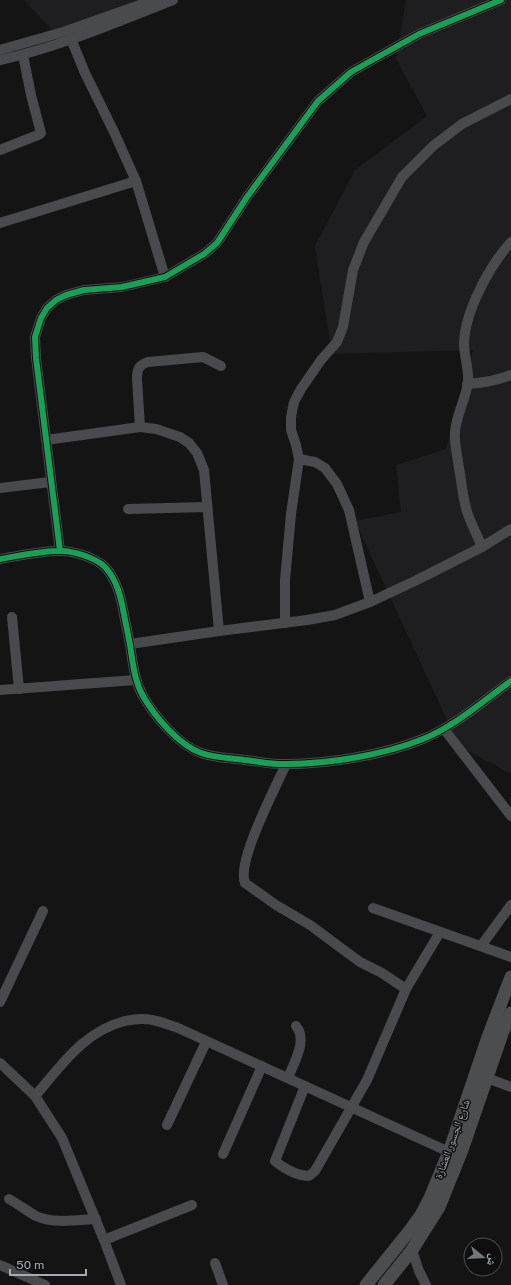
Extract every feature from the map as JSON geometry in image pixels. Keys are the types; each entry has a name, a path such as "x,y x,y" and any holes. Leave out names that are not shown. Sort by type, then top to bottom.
{"main road":[{"name":"شارع الجسور العشارة","path":"366,1285 411,1230 430,1198 449,1152 488,1037 511,977"},
{"name":"شارع الجسور العشارة","path":"384,1285 412,1250 439,1207 448,1188 503,1031 511,1013"}],"street":[{"path":"0,50 63,32 154,0"},
{"path":"60,550 50,482 36,358 35,337 41,318 47,308 56,300 84,290 122,287 165,277 204,254 217,242 247,197 318,101 351,72 419,34 501,0"},
{"path":"0,60 23,55 71,39 169,1"},
{"path":"71,39 85,73 136,181 165,277"},
{"path":"0,150 40,133 23,55"},
{"path":"285,623 285,580 291,514 299,459 291,430 291,417 294,402 320,360 337,342 343,327 353,270 364,242 402,177 433,146 462,124 511,99"},
{"path":"0,222 136,181"},
{"path":"482,547 466,508 456,448 455,432 458,415 468,384 468,373 464,356 464,341 469,318 479,292 491,268 511,242"},
{"path":"140,427 137,379 137,371 140,365 148,362 203,357 221,366"},
{"path":"468,384 488,383 511,376"},
{"path":"46,440 140,427 156,429 180,437 189,443 197,453 204,470 219,631"},
{"path":"299,459 314,462 325,468 338,484 349,510 370,602"},
{"path":"0,488 50,482"},
{"path":"128,509 207,507"},
{"path":"130,644 335,615 370,602 417,580 482,547 511,529"},
{"path":"0,559 60,550 92,559 104,566 110,573 119,592 136,680 144,697 172,733 193,749 217,757 286,764 323,762 384,751 424,739 444,728 511,681"},
{"path":"12,617 19,689"},
{"path":"0,690 136,680"},
{"path":"444,728 511,816"},
{"path":"286,764 252,842 244,870 243,878 245,883 276,905 310,925 360,962 382,972 406,989"},
{"path":"481,946 511,905"},
{"path":"373,908 511,957"},
{"path":"0,1002 43,911"},
{"path":"305,1086 275,1162 292,1171 309,1176 315,1171 366,1080 406,989 440,932"},
{"path":"36,1096 80,1044 96,1033 114,1024 134,1019 152,1020 176,1027 449,1152"},
{"path":"288,1078 302,1040 300,1030 296,1026"},
{"path":"168,1125 206,1042"},
{"path":"0,1062 36,1096 62,1138 96,1219 121,1285"},
{"path":"223,1154 262,1066"},
{"path":"487,1078 511,1087"},
{"path":"9,1199 36,1216 46,1219 96,1219"},
{"path":"104,1240 192,1205"},
{"path":"412,1250 419,1271 426,1285"},
{"path":"215,1263 223,1285"},
{"path":"0,1265 45,1285"}],"shaded area":[{"path":"24,0 140,0 52,30"},
{"path":"406,0 511,0 511,774 459,746 355,521 401,512 396,465 446,449 473,350 332,354 315,246 355,170 427,116 396,59"}],"cycle path":[{"path":"60,551 36,358 35,337 41,318 47,308 56,300 66,295 84,290 122,287 165,277 204,254 217,243 247,197 318,101 351,72 419,34 501,0"},
{"path":"0,559 52,551 64,551 77,553 90,558 105,567 115,582 119,592 134,671 143,696 154,713 176,737 184,744 206,755 270,763 303,764 356,758 391,750 435,734 458,720 511,681"}]}
